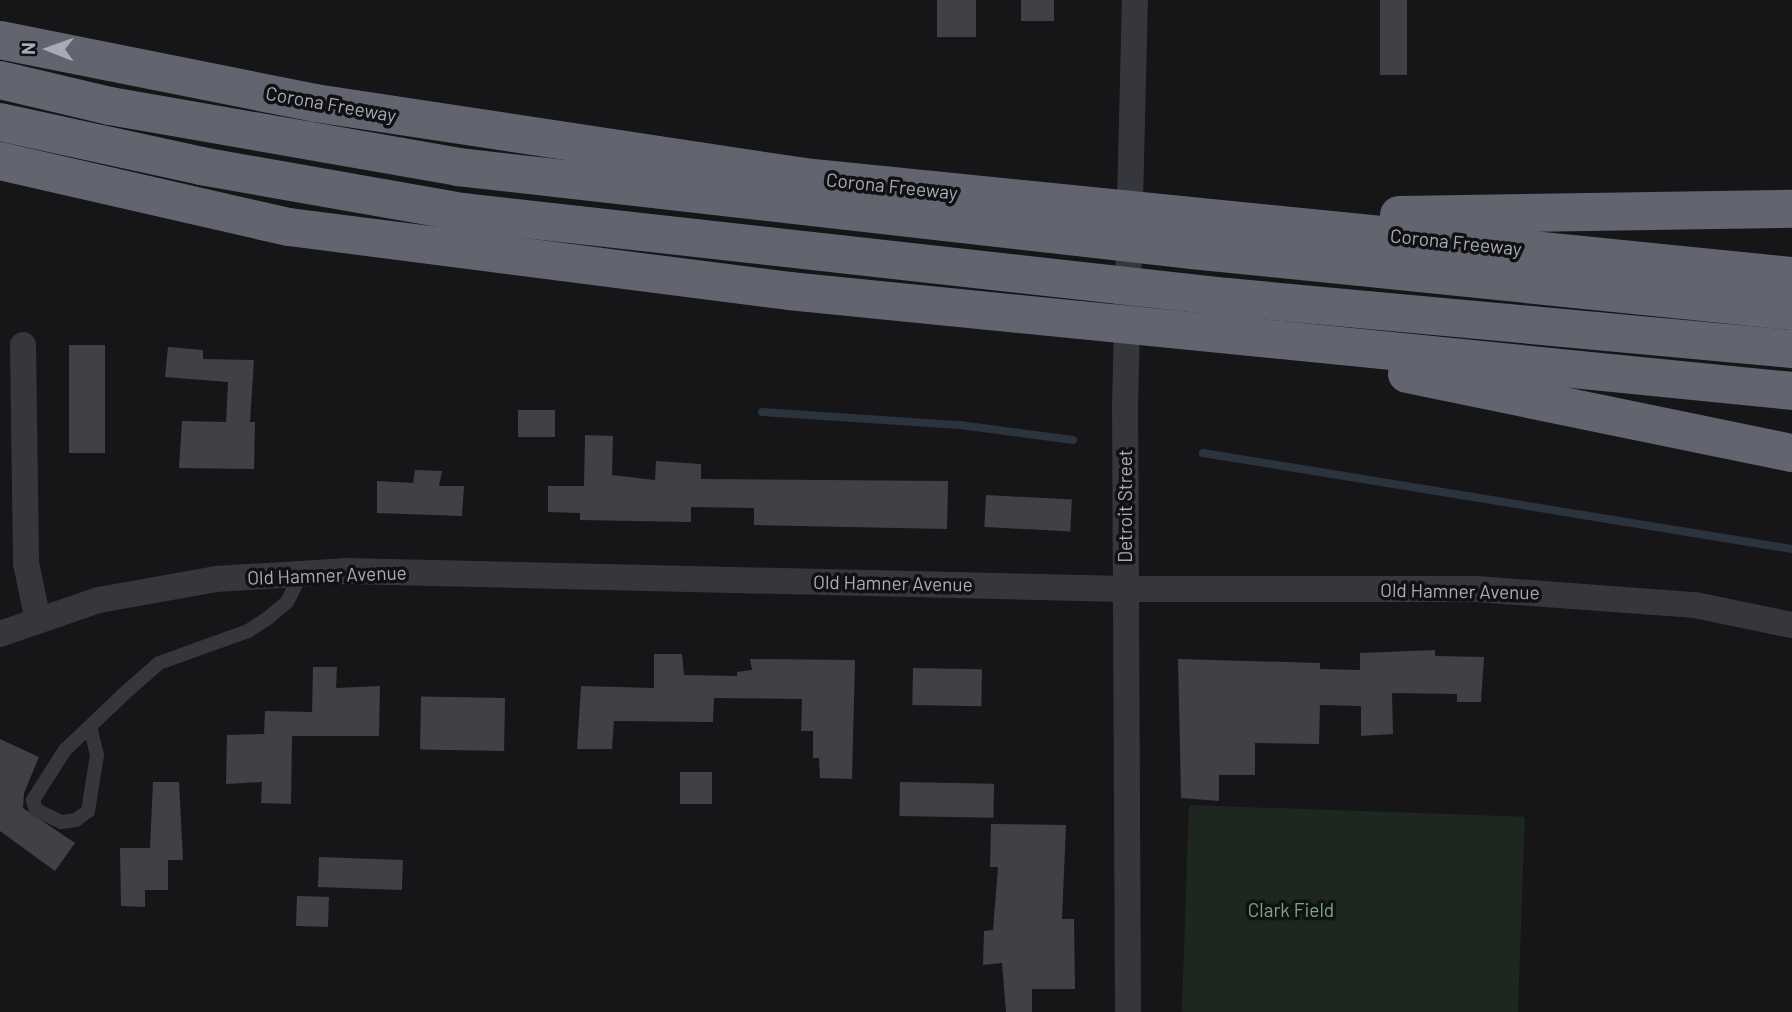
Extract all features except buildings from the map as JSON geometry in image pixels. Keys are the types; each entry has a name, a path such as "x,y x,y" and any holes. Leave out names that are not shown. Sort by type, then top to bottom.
{"highway":[{"name":"Corona Freeway","path":"0,40 315,103 803,177 1792,276"},
{"path":"0,80 110,107 458,167 1192,250 1792,311"},
{"path":"0,122 201,166 462,212 1227,297 1792,349"},
{"path":"0,161 289,227 789,291 1792,391"},
{"path":"1214,218 1792,209"},
{"path":"1203,332 1792,453"}],"street":[{"name":"Detroit Street","path":"1128,1012 1125,406 1135,0"},
{"path":"23,345 26,563 38,621"},
{"name":"Old Hamner Avenue","path":"0,634 99,600 216,579 302,573 1125,589 1540,593 1695,605 1792,625"}],"lane":[{"path":"90,727 97,755 88,811 76,820 61,822 36,810 33,800 46,773 90,727 159,663 248,631 268,618 287,602 302,573"}],"green space":[{"name":"Clark Field","path":"1189,805 1525,817 1518,1012 1182,1012"}],"waterway":[{"path":"762,412 960,425 1073,440"},
{"path":"1203,453 1792,549"}]}
